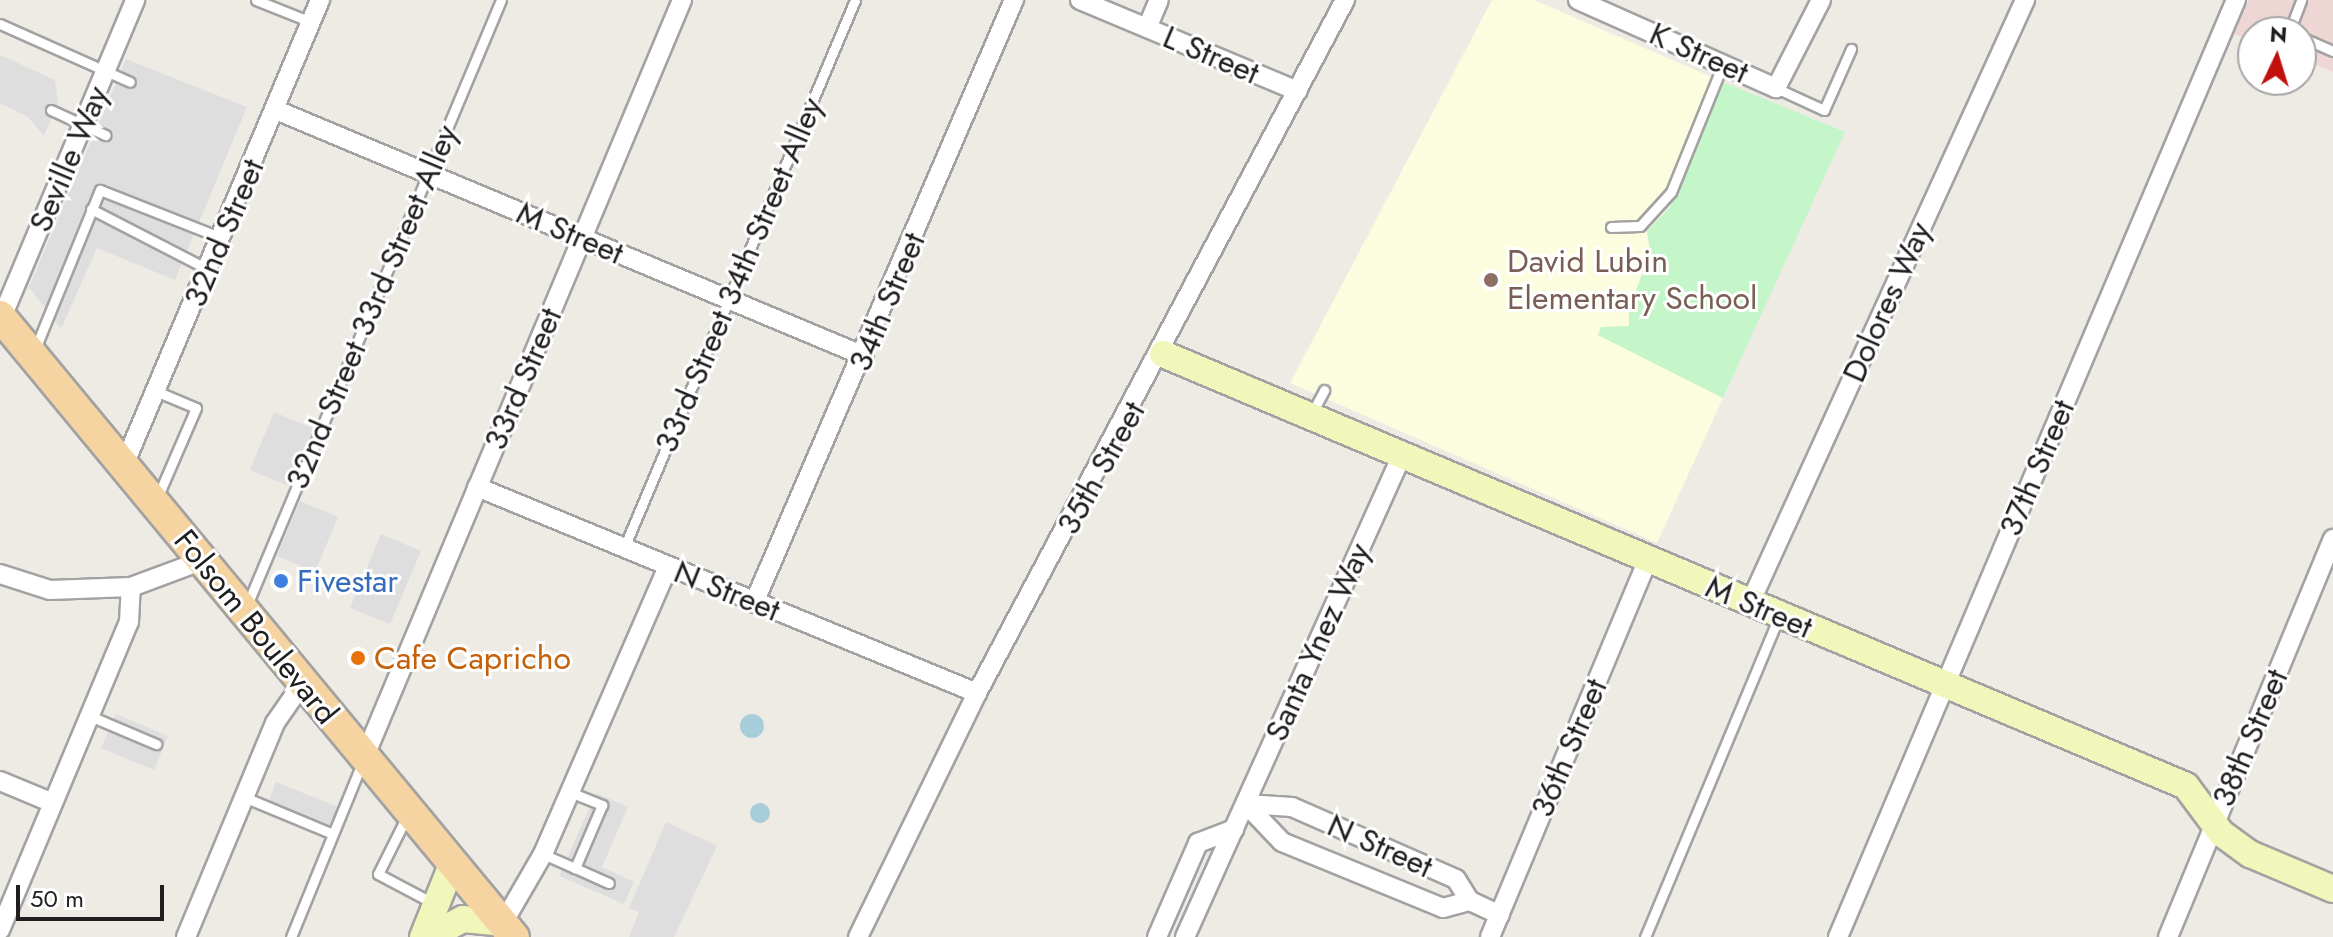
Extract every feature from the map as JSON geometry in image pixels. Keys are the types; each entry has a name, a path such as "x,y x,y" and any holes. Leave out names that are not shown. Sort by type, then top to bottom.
{"main road":[{"name":"Folsom Boulevard","path":"1,316 243,614 508,930"}],"street":[{"name":"Seville Way","path":"1,316 135,0"},
{"name":"32nd Street","path":"124,465 158,392 320,0"},
{"name":"33rd Street","path":"364,758 682,0"},
{"name":"34th Street","path":"754,603 864,356 1014,0"},
{"name":"L Street","path":"1080,0 1298,91"},
{"path":"1147,28 1159,0"},
{"name":"35th Street","path":"858,937 977,693 1163,354 1345,0"},
{"name":"K Street","path":"1578,0 1600,4 1776,88"},
{"path":"1776,88 1821,0"},
{"name":"Dolores Way","path":"1750,603 2025,0"},
{"name":"37th Street","path":"1838,937 2236,0"},
{"name":"M Street","path":"276,110 864,356"},
{"name":"M Street","path":"1163,354 2186,786 2215,823 2250,854 2333,889"},
{"name":"Santa Ynez Way","path":"1185,937 1402,455"},
{"name":"N Street","path":"477,487 623,551 668,566 977,693"},
{"name":"38th Street","path":"2168,937 2333,539"},
{"name":"36th Street","path":"1490,937 1648,560"},
{"path":"0,574 40,589 131,587 201,561"},
{"path":"426,937 463,919 508,930 668,566"},
{"path":"0,930 129,622 131,587"},
{"path":"186,937 275,723 302,684"},
{"path":"0,781 53,803"},
{"path":"1246,804 1282,842 1443,908 1470,901"},
{"name":"N Street","path":"1246,804 1292,807 1456,879 1470,901 1500,915"},
{"path":"1157,937 1198,843 1234,829"},
{"path":"426,937 452,865"}],"lane":[{"path":"256,0 311,22"},
{"name":"32nd Street 33rd Street Alley","path":"243,614 501,0"},
{"name":"33rd Street 34th Street Alley","path":"623,551 855,0"},
{"path":"0,24 130,82"},
{"path":"1776,88 1824,110 1851,49"},
{"path":"1611,227 1640,226 1671,192 1723,64"},
{"path":"51,110 105,135"},
{"path":"32,357 91,209 106,188 222,238"},
{"path":"91,209 209,269"},
{"path":"1311,416 1324,390"},
{"path":"155,503 196,408 158,392"},
{"path":"1645,937 1779,616"},
{"path":"90,716 156,744"},
{"path":"291,937 364,758"},
{"path":"570,792 602,805 575,868"},
{"path":"244,797 333,834"},
{"path":"409,811 378,874 436,905"},
{"path":"543,854 609,883"}],"shaded area":[{"name":"David Lubin Elementary School","path":"1492,0 1534,0 1723,82 1670,207 1647,231 1650,252 1636,291 1629,292 1629,326 1601,327 1598,335 1723,398 1657,543 1290,383"},
{"path":"2249,0 2333,0 2333,72 2317,66 2317,16 2242,16"},
{"path":"0,55 55,80 58,103 44,136 28,117 0,103"},
{"path":"126,59 247,107 175,280 97,248 61,329 29,287"},
{"path":"274,412 314,429 289,486 250,470"},
{"path":"300,501 338,517 315,572 277,556"},
{"path":"381,534 421,551 390,624 350,608"},
{"path":"116,714 168,736 154,770 101,748"},
{"path":"276,782 338,807 325,837 264,813"},
{"path":"596,793 628,807 602,867 634,882 624,904 559,876"},
{"path":"666,822 717,846 674,937 629,937 639,912 629,908"}],"green space":[{"path":"1723,82 1845,132 1723,398 1598,335 1601,327 1629,326 1629,291 1636,291 1650,252 1647,231 1670,207"}],"water":[{"path":"752,714 761,717 764,726 761,735 752,738 743,735 740,726 743,717"},
{"path":"760,803 767,806 770,813 767,820 760,823 753,820 750,813 753,806"}],"place":[{"name":"David Lubin Elementary School","path":"1491,280"},
{"name":"Fivestar","path":"281,581"},
{"name":"Cafe Capricho","path":"358,658"}]}
